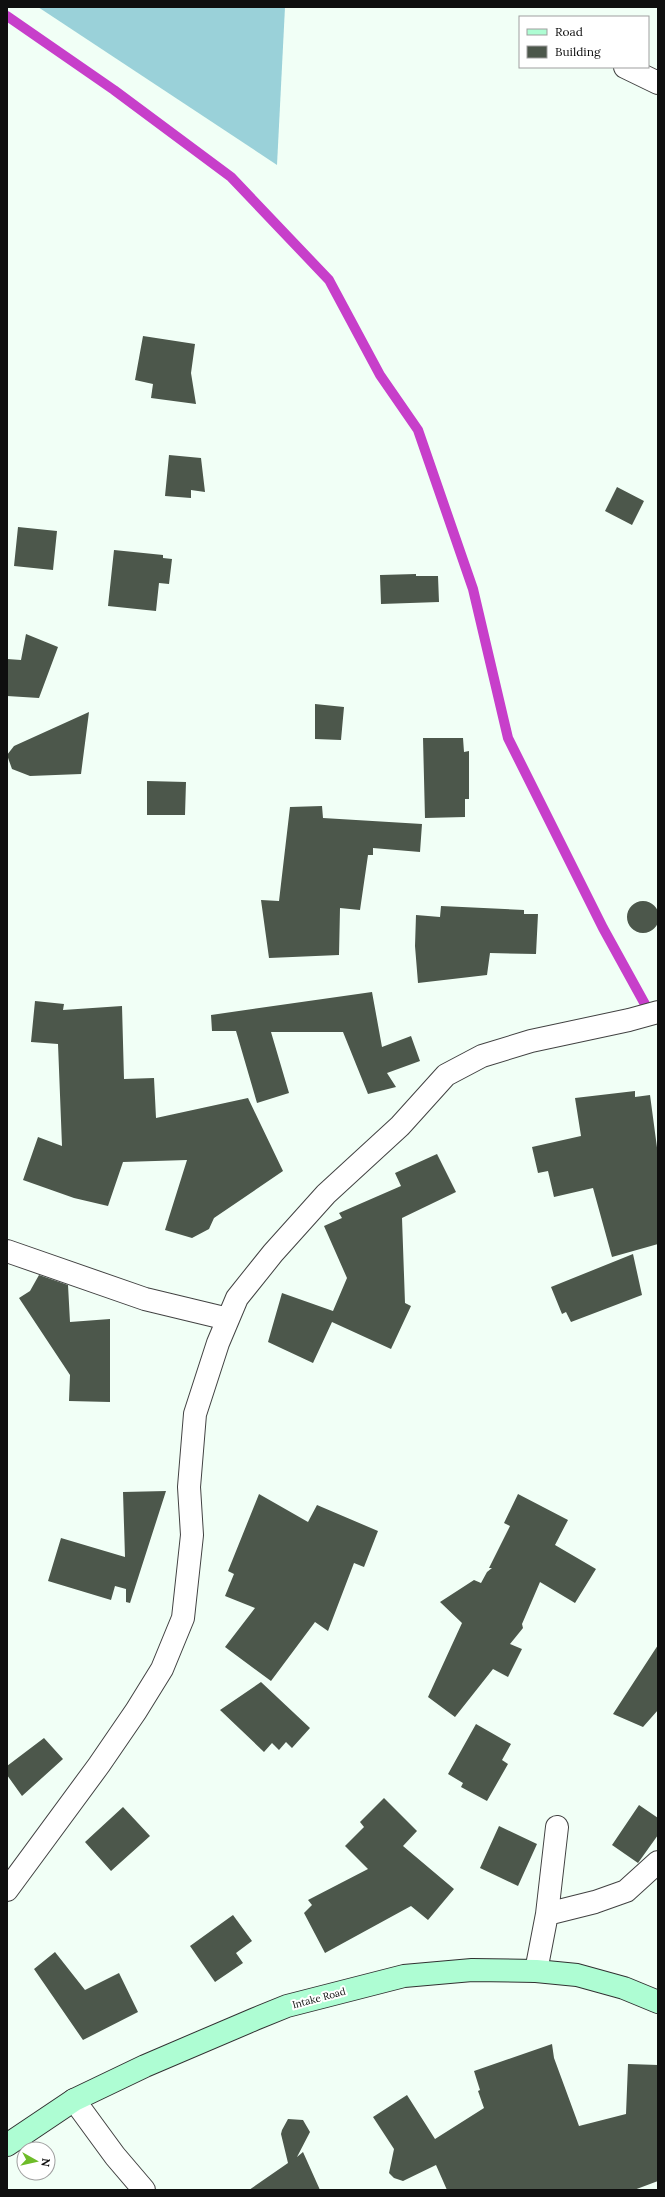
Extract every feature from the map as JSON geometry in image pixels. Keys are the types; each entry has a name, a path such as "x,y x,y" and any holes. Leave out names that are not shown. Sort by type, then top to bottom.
{"street":[{"path":"626,68 658,82"},
{"path":"7,1890 99,1766 136,1711 162,1669 183,1618 192,1535 189,1488 195,1414 218,1343 237,1298 273,1252 326,1194 400,1126 446,1075 482,1056 531,1042 658,1012"},
{"path":"7,1251 146,1299 228,1319"},
{"path":"536,1971 546,1914 558,1827"},
{"path":"546,1914 595,1902 626,1891 658,1862"},
{"name":"Intake Road","path":"7,2145 74,2100 145,2066 288,2006 404,1976 472,1970 536,1971 577,1975 624,1988 658,2002"},
{"path":"74,2100 115,2156 144,2190"}],"shaded area":[{"path":"38,7 285,7 277,165"}],"building":[{"path":"143,336 195,344 191,373 196,404 151,398 153,384 135,380"},
{"path":"169,455 201,458 205,492 191,490 191,498 165,496"},
{"path":"617,487 644,501 632,525 605,511"},
{"path":"18,527 57,531 53,570 14,566"},
{"path":"114,550 163,555 163,558 172,559 169,584 159,583 156,611 108,606"},
{"path":"416,574 416,576 438,576 439,602 381,604 380,575"},
{"path":"26,634 58,647 39,698 7,696 7,659 21,660"},
{"path":"315,704 344,707 341,740 315,739"},
{"path":"89,712 81,774 30,776 12,769 7,755 14,746"},
{"path":"423,738 463,738 464,752 469,751 469,799 465,799 465,817 425,818"},
{"path":"147,781 186,782 185,815 147,815"},
{"path":"322,806 323,818 422,824 420,852 373,848 373,855 368,855 360,910 340,908 339,955 269,958 261,900 279,901 290,807"},
{"path":"640,901 646,901 656,908 659,917 658,923 652,930 646,933 640,933 630,926 627,920 627,914 634,904"},
{"path":"441,906 524,910 524,914 538,914 536,954 490,953 487,975 418,983 415,946 416,915 440,917"},
{"path":"372,992 382,1047 411,1036 420,1061 387,1073 396,1087 368,1094 343,1032 271,1032 289,1093 257,1103 236,1031 212,1031 211,1015"},
{"path":"35,1001 64,1004 63,1010 122,1006 124,1079 154,1078 156,1118 248,1098 283,1171 214,1218 209,1229 192,1238 165,1230 187,1160 123,1162 108,1206 74,1198 23,1180 38,1137 62,1146 58,1044 31,1042"},
{"path":"635,1091 635,1097 650,1095 658,1155 658,1244 612,1257 593,1188 554,1197 548,1171 538,1173 532,1147 581,1136 575,1098"},
{"path":"437,1154 456,1192 402,1218 405,1303 411,1306 391,1349 332,1322 313,1363 268,1342 282,1293 333,1311 347,1278 324,1226 342,1218 339,1213 401,1186 395,1173"},
{"path":"633,1254 642,1295 571,1322 566,1312 562,1314 551,1287"},
{"path":"39,1275 68,1285 70,1322 110,1319 110,1402 69,1401 70,1375 19,1298 30,1291"},
{"path":"166,1491 130,1603 126,1602 126,1589 115,1586 111,1600 48,1581 61,1538 125,1557 123,1492"},
{"path":"259,1494 308,1522 317,1505 378,1531 364,1567 354,1563 328,1631 315,1622 271,1681 225,1647 255,1608 225,1596 234,1574 228,1571"},
{"path":"518,1494 568,1520 555,1545 596,1569 575,1603 540,1582 522,1624 523,1628 510,1644 522,1649 508,1677 493,1669 455,1717 428,1697 462,1623 440,1602 474,1580 481,1583 487,1572 492,1568 489,1568 510,1526 504,1523"},
{"path":"658,1645 658,1710 643,1727 613,1714"},
{"path":"261,1682 310,1728 292,1748 286,1742 279,1750 272,1743 264,1752 220,1710"},
{"path":"476,1724 511,1744 502,1760 508,1764 487,1801 461,1787 463,1783 448,1774"},
{"path":"44,1738 63,1759 22,1796 7,1775 7,1766"},
{"path":"384,1798 417,1831 403,1846 454,1889 428,1920 411,1906 325,1953 304,1913 312,1905 308,1900 368,1869 345,1846 364,1827 360,1822"},
{"path":"639,1805 658,1818 658,1835 638,1863 612,1845"},
{"path":"123,1807 150,1836 111,1871 85,1842"},
{"path":"499,1826 537,1844 518,1886 480,1868"},
{"path":"233,1915 252,1941 236,1953 243,1963 215,1982 190,1946"},
{"path":"55,1952 85,1990 119,1973 138,2012 83,2040 34,1969"},
{"path":"552,2044 554,2058 579,2126 626,2114 628,2064 658,2065 658,2181 634,2190 447,2190 436,2165 403,2181 394,2178 389,2173 394,2149 373,2117 407,2095 435,2139 484,2108 478,2091 480,2090 474,2071"},
{"path":"288,2119 303,2120 310,2132 297,2157 303,2152 320,2190 249,2190 288,2163 281,2134"}],"waterway":[{"path":"7,16 114,90 231,177 329,280 380,375 418,430 473,589 508,738 603,928 646,1006"}]}
